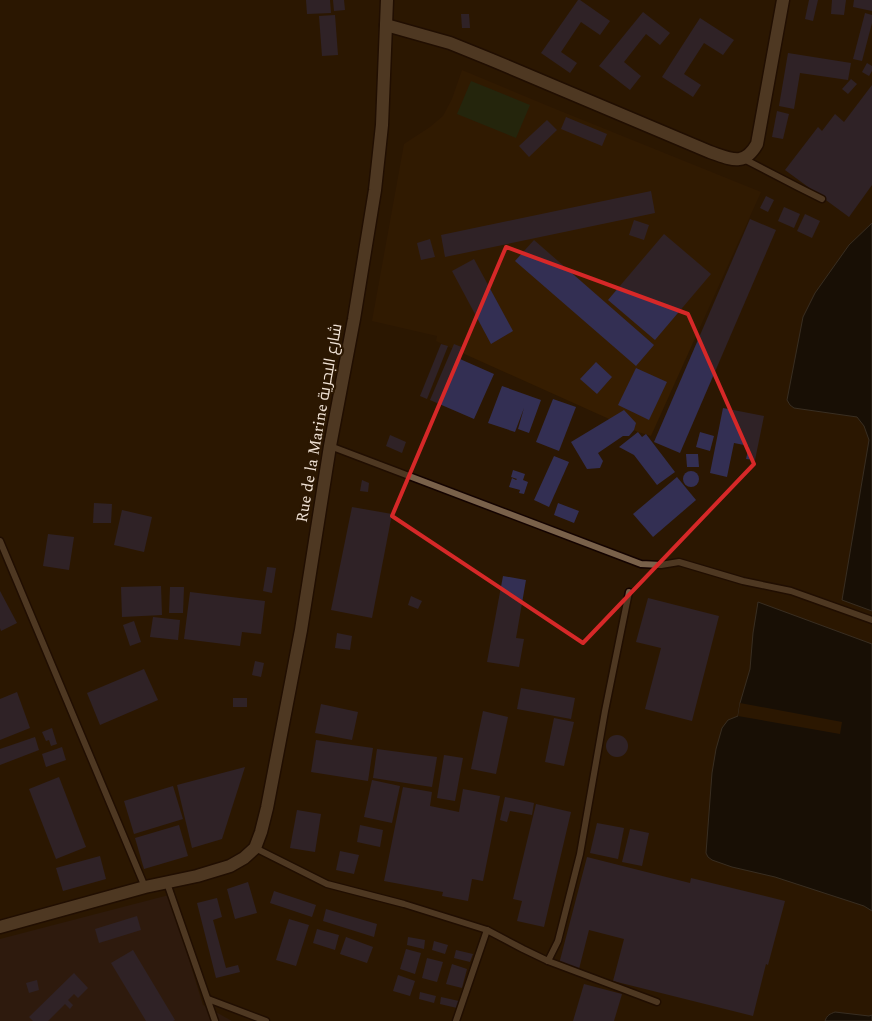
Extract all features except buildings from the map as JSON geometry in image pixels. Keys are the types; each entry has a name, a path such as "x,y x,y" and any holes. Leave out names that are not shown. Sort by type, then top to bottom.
{"street":[{"name":"Rue de la Marine شارع البحرية","path":"255,848 267,808 301,630 330,446 354,319 375,190 382,125 387,0"},
{"path":"386,25 450,43 710,152 736,159 744,159 752,153 757,144 783,0"},
{"path":"0,927 230,866 244,858 255,848"}],"lane":[{"path":"744,159 822,199"},
{"path":"330,446 641,564 662,565 679,562 743,581 791,591 872,620"},
{"path":"0,541 145,887"},
{"path":"548,961 558,941 580,854 605,711 629,592"},
{"path":"255,848 327,884 404,904 487,930 548,961 657,1002"},
{"path":"167,883 214,1021"},
{"path":"456,1021 487,930"},
{"path":"208,999 266,1021"}],"highlighted area":[{"path":"506,247 688,314 754,464 583,643 392,516"}],"shaded area":[{"path":"462,70 761,192 651,436 638,432 440,343 436,341 437,336 372,321 404,144 443,116 452,99"},
{"path":"872,223 872,611 842,600 869,440 864,426 857,417 794,408 787,400 803,317 815,293 849,245"},
{"path":"758,602 872,644 872,911 864,906 775,877 732,867 712,860 706,853 712,773 716,749 722,728 728,720 738,716 750,669"},
{"path":"169,895 203,1005 232,1021 0,1021 0,939"},
{"path":"835,1012 872,1015 872,1021 825,1021 829,1015"}],"green space":[{"path":"471,81 530,105 516,138 457,114"}],"pier":[{"path":"740,703 842,722 840,734 738,716"}]}
